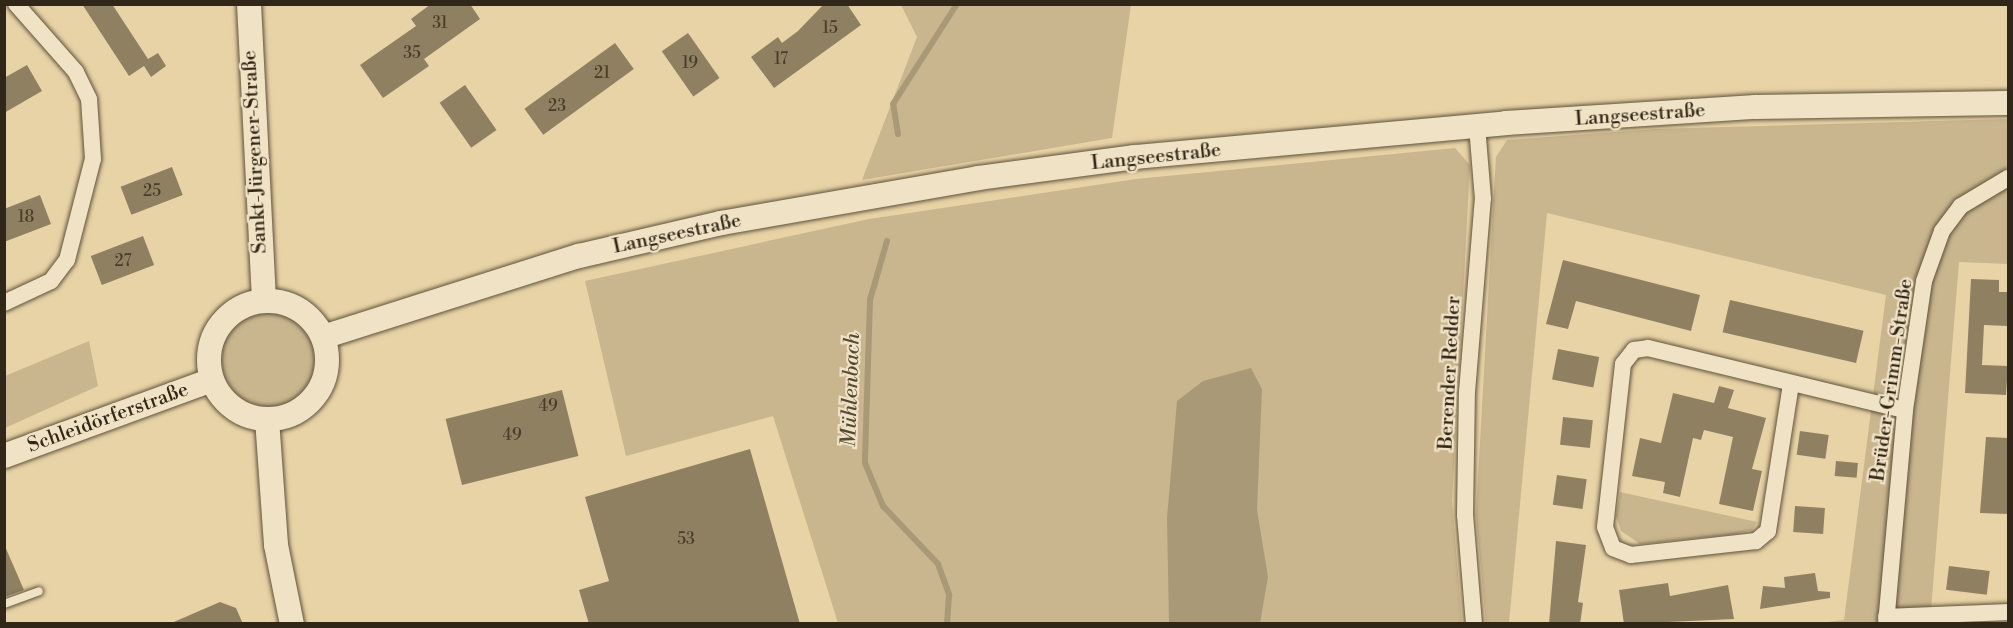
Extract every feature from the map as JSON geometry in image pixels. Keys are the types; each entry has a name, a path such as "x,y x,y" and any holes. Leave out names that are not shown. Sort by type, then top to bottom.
{"street":[{"path":"4,303 51,281 67,260 93,159 89,99 76,72 16,4"},
{"name":"Sankt-Jürgener-Straße","path":"249,4 264,300"},
{"name":"Langseestraße","path":"323,337 579,256 856,198 1135,158 1477,126 1755,107 2008,103"},
{"name":"Berender Redder","path":"1474,624 1465,515 1467,392 1483,199 1477,126"},
{"name":"Brüder-Grimm-Straße","path":"1886,620 1905,410 1924,281 1942,231 1961,206 2008,178"},
{"path":"264,300 298,308 323,337 328,356 317,393 287,417 267,419 233,409 212,380 208,363 217,328 244,305 264,300"},
{"path":"1791,384 1768,531 1756,541 1631,555 1614,548 1606,515 1623,364 1634,350 1648,348 1905,410"},
{"name":"Schleidörferstraße","path":"4,456 212,380"},
{"path":"267,419 276,545 292,624"},
{"path":"1886,620 2008,612"}],"lane":[{"path":"4,604 39,591"}],"shaded area":[{"path":"901,5 1131,5 1112,138 862,180 917,37"},
{"path":"2008,119 2008,264 1959,262 1930,623 1819,623 1844,620 1886,295 1547,213 1509,623 1486,624 1476,514 1496,157 1507,140 1656,129"},
{"path":"1455,148 1470,165 1452,501 1462,623 838,623 773,416 626,456 585,281 869,219 1136,179"},
{"path":"269,311 287,315 303,325 313,341 317,359 313,377 303,393 287,403 269,407 251,403 235,393 225,377 221,359 225,341 235,325 251,315"},
{"path":"89,341 98,386 5,428 5,376"},
{"path":"1251,368 1262,389 1257,510 1268,577 1260,623 1169,623 1167,518 1177,401 1203,381"},
{"path":"1620,492 1757,522 1752,530 1736,534 1640,544 1621,531 1616,516"}],"building":[{"path":"82,4 112,4 148,59 158,53 166,66 151,77 144,66 129,76"},
{"path":"431,4 470,4 480,19 424,59 429,66 383,98 360,65 416,26 411,19"},
{"path":"824,4 847,4 861,25 774,88 751,57 778,37 782,43 798,31"},
{"path":"688,33 720,78 693,96 662,51"},
{"path":"615,43 634,69 543,135 524,109"},
{"path":"27,65 42,91 4,113 4,78"},
{"path":"465,85 497,130 471,148 440,103"},
{"path":"172,167 183,195 131,215 121,187"},
{"path":"40,195 51,224 4,242 4,209"},
{"path":"143,236 154,265 102,285 91,256"},
{"path":"1563,260 1700,295 1691,331 1576,301 1568,329 1546,324"},
{"path":"1971,279 1999,280 1999,292 2008,292 2008,326 1984,325 1982,365 2008,366 2006,395 1965,393"},
{"path":"1730,300 1863,331 1856,363 1723,332"},
{"path":"1558,349 1599,357 1593,387 1552,379"},
{"path":"1719,386 1734,390 1728,408 1766,418 1752,469 1762,471 1753,511 1719,504 1733,437 1704,430 1701,440 1693,438 1680,497 1663,493 1665,482 1632,476 1640,438 1661,443 1673,393 1714,403"},
{"path":"562,390 578,456 462,485 446,419"},
{"path":"1563,417 1593,420 1590,448 1560,445"},
{"path":"1800,431 1829,435 1825,459 1797,455"},
{"path":"1986,437 2008,438 2008,514 1980,513"},
{"path":"750,449 800,624 589,624 579,590 609,581 585,497"},
{"path":"1836,461 1858,463 1857,478 1835,476"},
{"path":"1557,475 1587,479 1583,509 1553,505"},
{"path":"1795,506 1825,508 1823,534 1793,532"},
{"path":"1556,541 1586,545 1578,602 1583,603 1580,624 1549,624"},
{"path":"4,544 24,590 4,597"},
{"path":"1949,566 1990,571 1987,595 1946,590"},
{"path":"1815,573 1818,591 1830,592 1830,598 1760,609 1763,586 1785,588 1784,577"},
{"path":"1668,583 1670,596 1728,585 1734,619 1624,624 1619,590"},
{"path":"220,602 236,608 243,624 169,624"}],"waterway":[{"name":"Mühlenbach","path":"898,134 893,104 957,4"},
{"name":"Mühlenbach","path":"887,241 870,300 865,463 883,506 938,564 949,595 947,624"}]}
